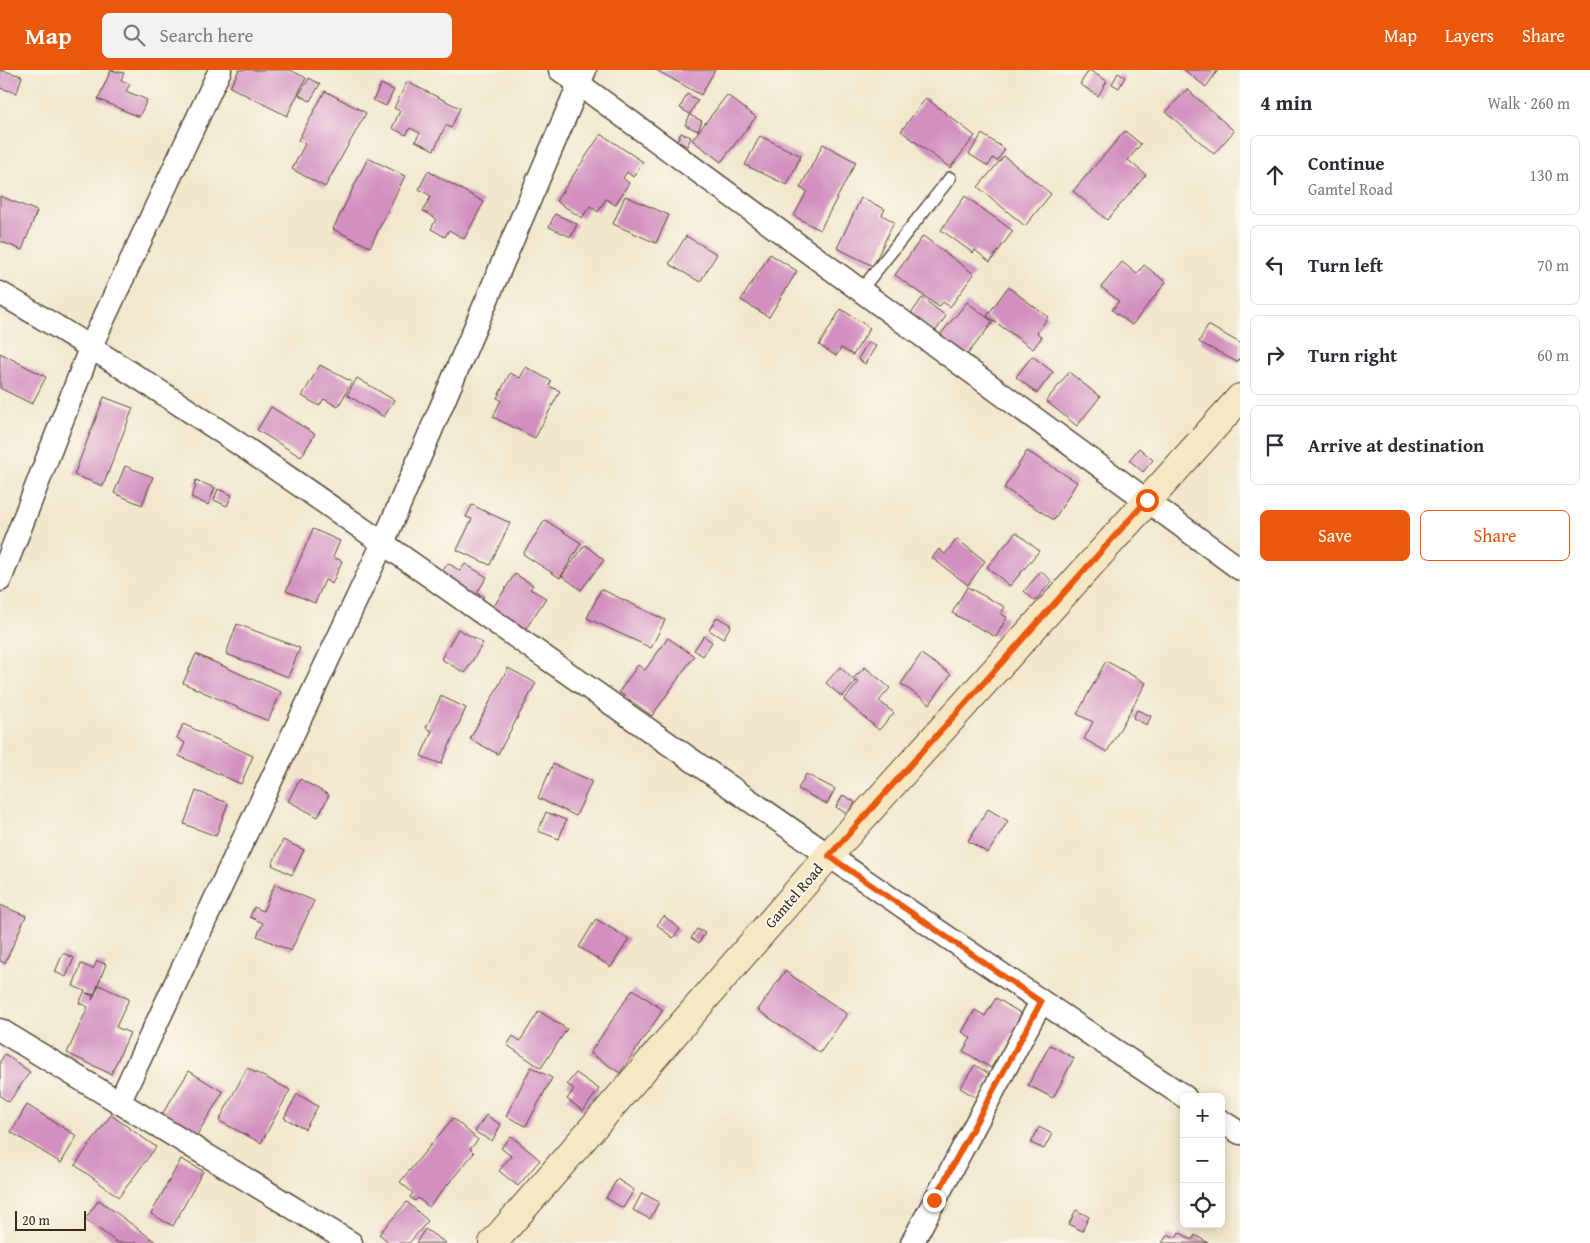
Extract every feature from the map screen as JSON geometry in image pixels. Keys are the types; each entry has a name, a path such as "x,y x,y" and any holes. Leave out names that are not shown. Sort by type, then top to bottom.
{"street":[{"path":"0,580 92,346 220,70"},
{"path":"119,1103 383,543 575,74 861,290 1240,569"},
{"path":"0,293 92,346 383,543 829,856 1041,1002 1180,1094"},
{"name":"Gamtel Road","path":"493,1243 829,856 1240,398"},
{"path":"912,1243 1041,1002"},
{"path":"0,1030 351,1243"},
{"path":"1225,1124 1240,1133"}],"lane":[{"path":"861,290 950,178"}],"building":[{"path":"0,70 22,76 17,93 0,88"},
{"path":"111,70 124,73 121,80 130,84 126,91 147,100 139,117 98,99"},
{"path":"239,70 290,70 306,78 287,116 230,87"},
{"path":"656,70 715,70 701,95"},
{"path":"1089,70 1107,81 1098,96 1080,84"},
{"path":"1184,70 1218,70 1206,87"},
{"path":"1118,73 1125,77 1119,88 1112,84"},
{"path":"309,78 320,84 310,101 299,95"},
{"path":"407,82 460,108 451,128 446,125 434,150 415,141 420,133 410,128 406,135 392,128 400,111 394,108"},
{"path":"381,84 394,90 386,106 373,100"},
{"path":"1187,89 1234,131 1214,154 1166,112"},
{"path":"325,91 366,113 325,187 292,169 305,144 298,140"},
{"path":"687,94 698,100 690,114 680,108"},
{"path":"727,95 756,117 721,162 692,140"},
{"path":"926,98 975,136 950,168 901,131"},
{"path":"690,115 702,121 698,131 685,125"},
{"path":"1125,131 1141,144 1128,160 1146,175 1107,220 1073,191"},
{"path":"681,133 691,137 687,146 677,141"},
{"path":"601,134 643,162 633,177 627,172 623,178 629,183 615,205 606,199 598,212 590,206 582,218 556,201"},
{"path":"982,134 1005,149 997,161 993,158 988,166 969,154"},
{"path":"760,136 801,156 787,185 745,165"},
{"path":"823,144 856,162 820,230 794,216 807,191 800,188"},
{"path":"1004,156 1051,194 1025,226 978,187"},
{"path":"368,158 405,176 370,247 333,229"},
{"path":"428,171 484,202 464,239 449,230 445,237 431,229 436,219 423,211 431,196 419,189"},
{"path":"0,196 37,211 22,250 0,241"},
{"path":"625,196 669,215 656,243 613,224"},
{"path":"965,196 1013,231 990,262 975,250 973,253 941,230"},
{"path":"861,198 885,209 882,215 894,222 873,266 837,248"},
{"path":"555,214 577,224 571,237 549,227"},
{"path":"686,236 717,254 700,282 669,264"},
{"path":"923,236 974,274 950,307 943,302 939,307 895,275"},
{"path":"770,254 797,271 769,317 741,300"},
{"path":"1122,262 1137,274 1144,265 1166,282 1132,325 1112,310 1119,301 1101,287"},
{"path":"1008,287 1048,317 1037,333 1042,337 1033,349 987,316"},
{"path":"922,298 946,316 935,332 911,314"},
{"path":"967,302 993,322 966,356 940,335"},
{"path":"841,309 870,328 853,355 841,348 836,356 819,345"},
{"path":"1208,325 1240,343 1240,357 1237,362 1199,342"},
{"path":"868,342 876,346 865,364 858,359"},
{"path":"0,353 46,377 32,404 0,388"},
{"path":"1032,356 1053,372 1037,393 1016,377"},
{"path":"320,365 352,382 338,407 324,399 319,406 302,396"},
{"path":"526,367 551,381 549,386 560,391 535,438 493,417 501,400 497,398 510,373 520,378"},
{"path":"1069,372 1100,397 1077,426 1046,401"},
{"path":"357,378 394,400 384,417 347,395"},
{"path":"104,397 133,408 103,486 74,475"},
{"path":"271,407 315,434 301,457 257,430"},
{"path":"1139,448 1153,460 1143,472 1129,460"},
{"path":"1027,451 1077,482 1054,520 1004,488"},
{"path":"125,466 153,477 142,505 114,493"},
{"path":"196,480 215,488 208,505 191,497 196,486 194,485"},
{"path":"218,489 232,495 227,506 214,500"},
{"path":"472,505 510,523 490,565 457,550 472,519 466,517"},
{"path":"545,520 581,543 560,578 523,554"},
{"path":"313,529 340,541 333,557 342,561 332,584 325,580 315,603 286,591"},
{"path":"1016,532 1039,551 1010,586 987,567"},
{"path":"957,539 985,561 968,585 932,558 939,549 945,554"},
{"path":"585,545 604,560 581,590 562,576"},
{"path":"448,563 460,571 465,564 487,577 477,593 484,597 479,604 438,578"},
{"path":"1041,571 1052,581 1035,601 1024,591"},
{"path":"515,574 533,585 530,589 546,598 525,630 492,609"},
{"path":"967,587 1005,607 1001,614 1007,617 996,637 952,613"},
{"path":"601,589 665,620 651,648 587,618"},
{"path":"717,617 731,625 723,639 709,630"},
{"path":"237,624 300,648 288,677 226,654"},
{"path":"458,629 483,643 465,673 441,659"},
{"path":"704,636 712,642 703,656 694,650"},
{"path":"668,638 694,656 652,716 619,692 638,665 645,670"},
{"path":"196,654 281,692 268,721 183,683"},
{"path":"921,654 951,674 930,704 901,684"},
{"path":"1106,661 1146,683 1107,752 1084,739 1093,722 1077,714"},
{"path":"840,667 856,682 842,697 826,683"},
{"path":"865,667 890,688 879,701 894,713 879,730 844,700 859,682 854,678"},
{"path":"508,668 536,683 498,754 470,739"},
{"path":"441,696 466,708 441,764 421,756 432,731 426,728"},
{"path":"1137,710 1151,716 1147,725 1133,718"},
{"path":"183,724 253,756 241,784 179,756 185,743 177,738"},
{"path":"553,764 592,781 576,816 538,798"},
{"path":"806,774 835,789 827,804 798,789"},
{"path":"300,779 329,795 318,817 288,801"},
{"path":"196,791 228,803 216,836 184,824"},
{"path":"843,795 855,802 847,814 836,807"},
{"path":"988,809 1008,821 988,853 968,841"},
{"path":"546,812 566,820 559,839 538,831"},
{"path":"283,840 304,850 292,875 272,865"},
{"path":"275,884 314,901 291,951 257,936 263,923 250,917 254,907 263,911"},
{"path":"0,905 26,916 5,963 0,961"},
{"path":"664,916 680,929 673,938 657,925"},
{"path":"596,919 629,939 611,967 579,947"},
{"path":"697,929 705,933 699,943 691,938"},
{"path":"63,953 74,958 66,977 55,972"},
{"path":"97,961 106,964 94,995 86,993 93,996 92,1000 99,985 129,999 116,1027 130,1033 111,1074 67,1053 88,1007 79,1003 85,991 73,986 81,964 93,969"},
{"path":"785,971 847,1014 820,1053 758,1010"},
{"path":"633,989 663,1010 620,1073 590,1053"},
{"path":"996,998 1024,1015 991,1068 963,1051 971,1038 962,1032 975,1010 985,1016"},
{"path":"539,1011 567,1029 541,1068 507,1045 513,1036 520,1041"},
{"path":"1050,1045 1074,1058 1053,1098 1028,1085"},
{"path":"5,1054 30,1072 9,1102 0,1096 0,1061"},
{"path":"975,1065 991,1075 977,1098 960,1088"},
{"path":"531,1067 552,1078 526,1126 506,1116"},
{"path":"247,1068 290,1090 261,1143 219,1121"},
{"path":"189,1071 223,1092 195,1138 161,1116"},
{"path":"576,1073 599,1089 583,1111 567,1099 574,1089 567,1084"},
{"path":"297,1094 318,1106 305,1129 284,1118"},
{"path":"27,1105 77,1136 61,1163 11,1132"},
{"path":"111,1115 156,1147 119,1197 75,1165"},
{"path":"486,1115 501,1125 492,1141 475,1132"},
{"path":"453,1118 478,1140 470,1149 474,1153 429,1207 418,1198 415,1201 410,1197 413,1193 400,1182"},
{"path":"1039,1127 1052,1134 1044,1149 1031,1143"},
{"path":"511,1136 540,1160 518,1186 499,1171 511,1156 501,1148"},
{"path":"181,1159 203,1171 173,1226 151,1214"},
{"path":"617,1179 634,1190 623,1208 606,1198"},
{"path":"642,1193 659,1202 650,1219 633,1210"},
{"path":"99,1200 157,1243 118,1243 85,1219"},
{"path":"407,1202 428,1221 409,1243 390,1243 379,1234"},
{"path":"1076,1210 1089,1217 1082,1231 1069,1224"},
{"path":"425,1229 446,1243 416,1243"},
{"path":"1179,1232 1192,1240 1195,1235 1208,1243 1162,1243 1168,1234 1176,1238"}],"route":[{"path":"934,1200 1041,1002 829,856 1147,500"}]}
